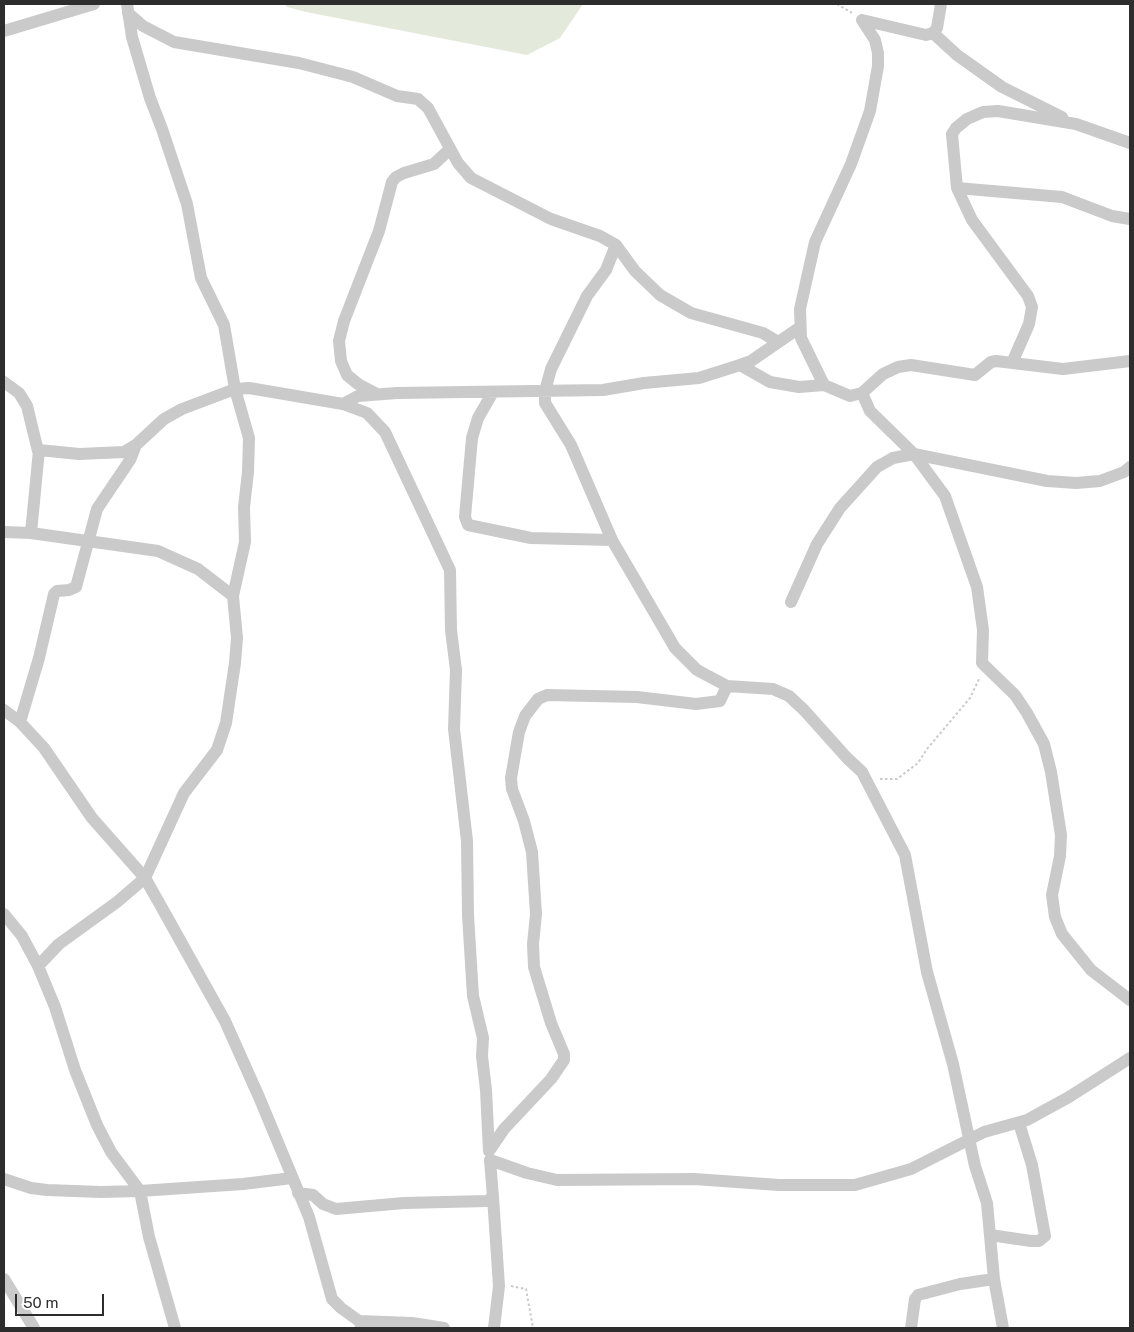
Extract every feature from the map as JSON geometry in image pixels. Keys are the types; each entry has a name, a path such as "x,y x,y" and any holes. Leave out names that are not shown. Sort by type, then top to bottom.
{"street":[{"path":"4,31 94,4"},
{"path":"862,20 926,35 933,33 937,28 941,4"},
{"path":"127,8 143,26 174,42 298,63 353,77 397,96 418,99 428,108 458,163 471,178 551,219 600,236 616,245 635,271 660,295 691,313 762,333 778,342"},
{"path":"38,966 59,944 118,902 145,878 184,793 217,750 232,696 236,646 233,596 245,542 244,507 249,438 235,389 224,325 200,278 187,204 150,98 127,8"},
{"path":"824,385 806,350 799,328 804,283 815,242 851,164 873,94 878,66 878,52 875,40 862,20"},
{"path":"933,33 957,55 1002,87 1076,124 1130,143"},
{"path":"1012,363 1029,324 1032,307 1028,296 972,220 957,188 952,134 967,119 983,112 998,111 1076,124"},
{"path":"377,394 358,384 347,375 341,361 340,341 344,321 380,231 392,182 396,176 434,164 450,149"},
{"path":"957,188 1062,197 1112,216 1130,219"},
{"path":"616,245 606,270 587,296 551,370 545,391 545,403 571,445 612,540 675,648 697,670 727,686 773,689 789,696 862,772 905,855 927,972 955,1073 969,1139 987,1203 994,1279 1003,1328"},
{"path":"343,404 358,396 377,394 603,390 644,383 699,378 751,361 799,328"},
{"path":"740,365 770,382 782,386 824,385 850,396 862,393 883,374 898,366 911,365 975,375 991,362 1063,369 1130,361"},
{"path":"4,382 19,393 27,406 38,451 31,533"},
{"path":"38,451 43,449 79,454 124,452 137,444 164,419 182,409 235,389 257,389 343,404 367,413 385,432 450,570 451,630 456,670 454,729 467,841 468,915 473,996 484,1038 482,1056 499,1286 494,1328"},
{"path":"493,392 478,418 472,438 467,474 465,517 468,525 531,538 612,540"},
{"path":"862,393 870,411 914,454 945,496 977,587 983,630 982,663 1015,696 1028,713 1044,744 1051,772 1061,835 1060,856 1052,895 1055,918 1062,934 1090,970 1130,1000"},
{"path":"20,722 39,658 54,594 58,591 76,587 87,540 98,509 130,460 137,444"},
{"path":"791,602 817,544 840,508 877,467 893,458 914,454 1047,481 1076,483 1100,481 1124,472 1130,467"},
{"path":"4,532 31,533 158,551 198,569 233,596"},
{"path":"489,1155 504,1129 551,1079 564,1060 564,1054 543,1000 534,967 533,944 536,914 532,852 524,821 512,789 511,778 519,732 525,716 538,699 547,695 637,697 685,704 710,704 720,701 727,686"},
{"path":"4,710 20,722 44,748 92,818 145,878 225,1020 309,1217 332,1299 361,1325 412,1323 444,1328"},
{"path":"5,918 22,936 38,966 55,1008 74,1070 97,1125 111,1152 140,1191 149,1237 175,1328"},
{"path":"489,1155 526,1173 557,1180 694,1179 779,1185 854,1185 911,1169 984,1132 1019,1123 1069,1097 1130,1058"},
{"path":"990,1235 1031,1241 1039,1241 1045,1236 1032,1165 1019,1123"},
{"path":"4,1179 31,1188 101,1192 140,1191 292,1178"},
{"path":"298,1192 313,1195 329,1208 343,1210 404,1203 477,1203 487,1201 493,1197"},
{"path":"911,1328 915,1299 918,1295 960,1284 994,1279"},
{"path":"4,1280 34,1328"}],"path":[{"path":"837,4 862,20"},
{"path":"862,772 887,781 897,779 918,763 926,749 970,698 979,679 982,663"},
{"path":"499,1286 526,1289 533,1328"}],"green space":[{"path":"285,4 583,4 560,38 527,55 306,12 287,7"}]}
